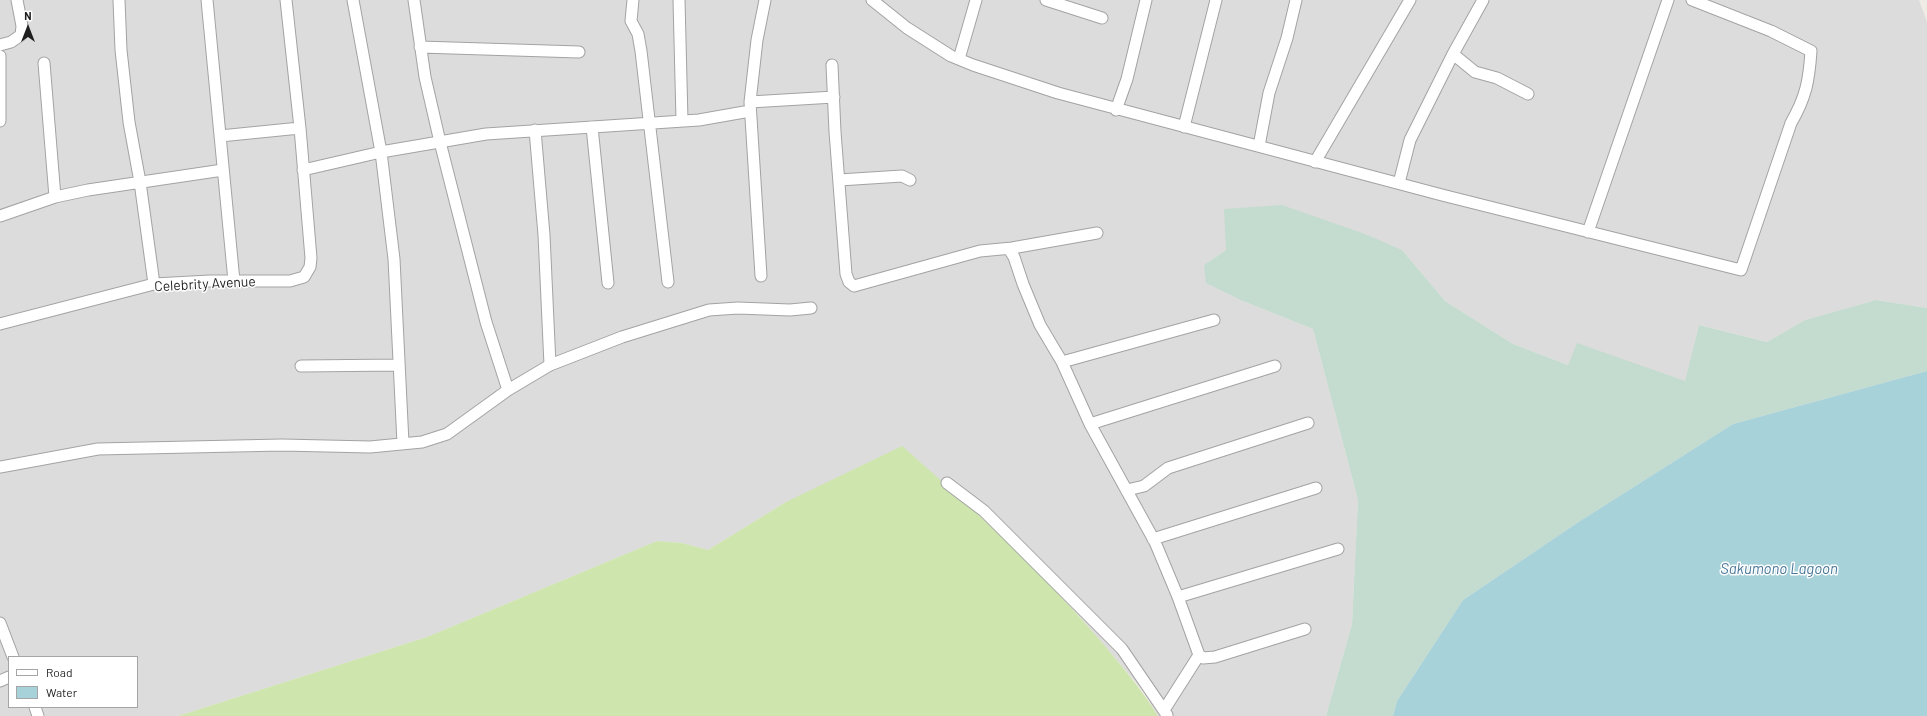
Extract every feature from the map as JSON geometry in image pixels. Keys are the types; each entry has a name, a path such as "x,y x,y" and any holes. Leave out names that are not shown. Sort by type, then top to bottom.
{"street":[{"path":"0,45 11,42 21,34 22,26 17,0"},
{"path":"119,0 121,50 129,122 140,182 154,284"},
{"path":"207,0 234,281"},
{"name":"Celebrity Avenue","path":"0,324 154,284 234,281 290,281 299,280 308,272 311,258 304,170 286,0"},
{"path":"353,0 381,152 394,260 403,443"},
{"path":"414,0 425,77 440,142 486,322 508,390"},
{"path":"633,0 631,21 638,34 668,282"},
{"path":"679,0 682,120"},
{"path":"761,276 750,106 757,40 765,0"},
{"path":"872,0 907,28 959,59 1011,78 1116,110 1741,270 1791,123 1802,103 1809,74 1811,51 1771,31 1692,0"},
{"path":"959,59 976,0"},
{"path":"1046,0 1102,18"},
{"path":"1116,110 1127,79 1146,0"},
{"path":"1184,127 1216,0"},
{"path":"1259,146 1269,93 1287,38 1296,0"},
{"path":"1315,162 1410,0"},
{"path":"1399,183 1410,140 1453,54 1483,0"},
{"path":"1588,232 1668,0"},
{"path":"420,46 579,52"},
{"path":"1453,54 1475,72 1497,78 1528,94"},
{"path":"0,56 0,121"},
{"path":"44,63 55,197"},
{"path":"832,64 846,274 849,282 854,286 980,251 1009,249 1097,233"},
{"path":"304,170 381,152 486,134 649,122 699,120 750,106 834,97"},
{"path":"592,127 608,283"},
{"path":"220,136 300,128"},
{"path":"535,130 544,242 550,365"},
{"path":"0,216 55,197 88,190 223,170"},
{"path":"839,180 902,176 910,180"},
{"path":"1009,249 1040,324 1062,362 1090,424 1153,539 1178,597 1199,655 1203,658 1215,657 1305,629"},
{"path":"0,467 98,449 282,445 370,447 422,442 447,434 508,390 550,365 622,336 709,310 738,308 790,310 811,308"},
{"path":"1062,362 1214,320"},
{"path":"301,366 399,365"},
{"path":"1090,424 1275,366"},
{"path":"1127,490 1144,486 1168,468 1308,423"},
{"path":"947,483 984,511 1122,649 1166,713 1199,655"},
{"path":"1153,539 1316,488"},
{"path":"1178,597 1338,549"},
{"path":"0,623 14,656"}],"shaded area":[{"path":"0,0 1919,0 1927,22 1927,308 1876,300 1805,320 1767,342 1699,325 1685,382 1578,344 1568,365 1513,344 1445,301 1402,250 1226,250 1204,265 1243,301 1313,329 1358,500 1352,624 1326,716 1158,716 1143,691 1069,604 963,498 786,502 708,550 682,543 657,541 427,637 178,716 0,716"}],"green space":[{"path":"1282,205 1365,234 1402,250 1445,301 1513,344 1568,365 1577,343 1685,381 1699,325 1767,342 1805,320 1876,300 1927,308 1927,371 1733,424 1580,521 1463,600 1397,701 1393,716 1326,716 1352,624 1358,500 1313,329 1243,301 1206,283 1204,265 1226,250 1224,209"},
{"path":"902,446 979,515 1053,588 1122,667 1145,696 1158,716 178,716 427,637 657,541 682,543 708,550 786,502"}],"water":[{"name":"Sakumono Lagoon","path":"1927,371 1927,716 1393,716 1397,701 1463,600 1580,521 1733,424"}]}
